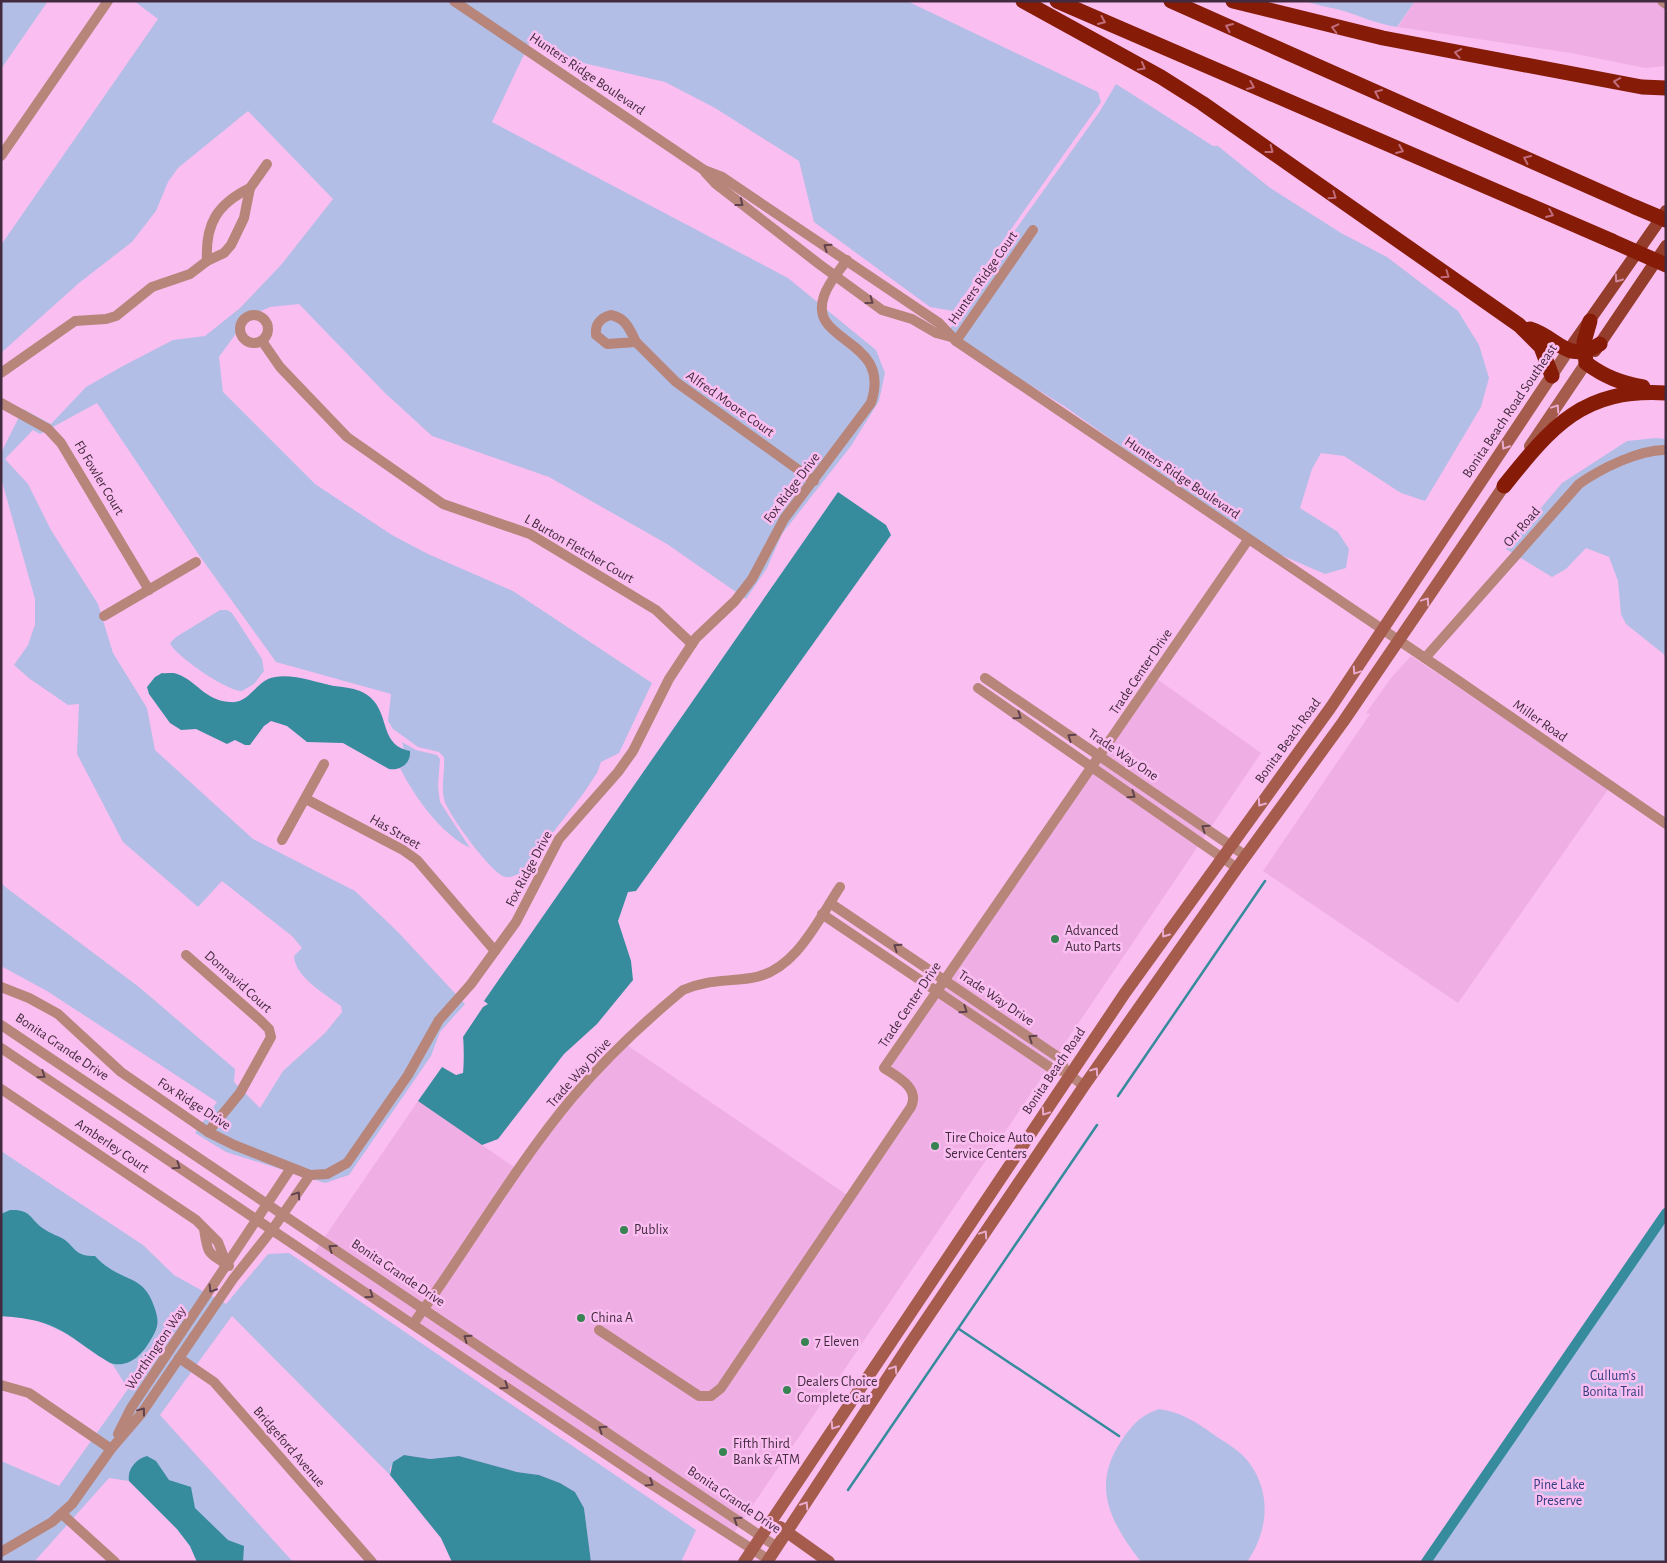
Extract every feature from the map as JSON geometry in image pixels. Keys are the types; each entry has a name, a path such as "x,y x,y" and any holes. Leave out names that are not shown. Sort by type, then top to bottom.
{"highway":[{"path":"1023,1 1161,77 1210,108 1519,325 1541,347 1552,376"},
{"path":"1057,1 1666,265"},
{"path":"1171,1 1666,220"},
{"path":"1234,1 1383,38 1666,92"},
{"path":"1642,87 1666,88"},
{"path":"1585,358 1590,321"},
{"path":"1519,325 1535,330 1568,351 1585,358 1604,376 1620,383 1666,392"},
{"path":"1585,358 1600,344"},
{"path":"1504,486 1540,440 1574,413 1596,402 1617,395 1639,392 1666,392"}],"main road":[{"name":"Bonita Beach Road Southeast","path":"1568,351 1666,210"},
{"path":"1600,344 1666,246"}],"street":[{"path":"1,156 108,1"},
{"name":"Hunters Ridge Boulevard","path":"454,1 704,170 722,177 847,260 939,323 953,339 1399,641"},
{"path":"1662,1 1666,4"},
{"path":"207,261 206,241 213,222 232,197 250,188 267,164"},
{"name":"Hunters Ridge Boulevard","path":"704,170 716,184 882,310 912,319 936,334 953,339"},
{"path":"1,373 75,321 106,319 116,316 152,287 190,274 207,261 224,252 231,245 248,208 250,188"},
{"name":"Hunters Ridge Court","path":"953,339 1033,230"},
{"name":"Fox Ridge Drive","path":"1,987 29,998 58,1014 121,1072 208,1132 234,1145 310,1174 327,1174 347,1163 408,1075 439,1020 495,951 527,903 546,860 560,839 618,772 633,751 669,679 692,644 714,619 735,601 752,579 776,530 871,403 876,388 875,373 870,362 861,351 834,332 824,317 823,297 847,260"},
{"name":"L Burton Fletcher Court","path":"262,341 280,367 354,443 443,504 520,530 539,539 656,610 692,644"},
{"name":"Alfred Moore Court","path":"636,342 676,382 814,481"},
{"name":"Bonita Beach Road Southeast","path":"1383,631 1568,351"},
{"path":"1,1048 637,1475 753,1549 768,1561 909,1345 1084,1086 1399,641 1504,486 1585,358"},
{"name":"Fb Fowler Court","path":"1,403 48,429 61,443 149,590"},
{"name":"Orr Road","path":"1425,658 1579,484 1608,467 1639,455 1666,450"},
{"name":"Trade Center Drive","path":"599,1330 699,1396 706,1397 716,1393 910,1108 914,1097 909,1086 884,1068 943,978 1092,768 1248,540"},
{"path":"104,616 196,562"},
{"name":"Bonita Beach Road","path":"744,1562 1067,1073 1230,845 1305,745 1383,631"},
{"name":"Miller Road","path":"1399,641 1666,824"},
{"name":"Trade Way One","path":"985,678 1246,856"},
{"name":"Trade Way One","path":"978,688 1237,868"},
{"path":"282,840 324,764"},
{"name":"Has Street","path":"306,799 403,850 417,860 495,951"},
{"name":"Trade Way Drive","path":"413,1324 524,1162 572,1097 598,1068 683,990 700,982 752,978 779,967 789,960 840,888"},
{"name":"Trade Way Drive","path":"830,903 1061,1059 1067,1073"},
{"name":"Trade Way Drive","path":"822,914 1054,1070 1067,1073 1084,1086"},
{"name":"Donnavid Court","path":"186,955 260,1020 269,1029 271,1037 240,1093 218,1117 208,1132"},
{"name":"Bonita Grande Drive","path":"1,1025 777,1547"},
{"name":"Amberley Court","path":"1,1089 196,1220 204,1229 207,1250 216,1260 227,1265"},
{"name":"Worthington Way","path":"111,1449 132,1408 291,1168"},
{"name":"Worthington Way","path":"1,1552 62,1514 111,1449 141,1414 310,1174"},
{"path":"227,1265 238,1274"},
{"name":"Bridgeford Avenue","path":"179,1358 214,1382 372,1562"},
{"path":"1,1385 29,1393 111,1449"},
{"path":"62,1514 115,1562"},
{"name":"Bonita Grande Drive","path":"772,1521 829,1562"}],"shaded area":[{"path":"1415,1 1666,1 1666,66 1645,68 1571,53 1398,27"},
{"path":"838,492 886,525 891,535 636,891 628,892 618,921 631,961 633,980 597,1024 564,1054 498,1139 482,1145 418,1101 442,1067 456,1075 463,1073 463,1037 483,1007 488,1004 484,1001"},
{"path":"1411,656 1609,788 1458,1003 1263,871 1370,714 1366,713 1391,678"},
{"path":"162,673 177,674 214,698 230,702 236,702 246,697 268,679 283,676 360,691 377,706 392,741 399,747 410,751 409,759 397,769 389,769 343,743 307,742 287,726 271,721 264,726 250,745 245,745 235,740 227,744 196,729 181,730 170,723 149,694 147,687 155,677"},
{"path":"1157,679 1261,753 732,1536 313,1254 418,1101 517,1169 624,1043 850,1197 911,1098 895,1077 891,1063"},
{"path":"10,1210 22,1211 30,1215 44,1229 65,1240 80,1254 95,1256 107,1267 142,1286 155,1309 157,1325 151,1340 138,1356 128,1363 110,1363 67,1334 51,1326 27,1319 1,1316 1,1214"},
{"path":"404,1455 430,1459 459,1456 517,1472 539,1475 560,1483 575,1492 584,1508 591,1562 452,1562 441,1538 390,1475 393,1462"},
{"path":"147,1456 156,1461 169,1480 191,1487 195,1508 228,1540 244,1546 243,1562 197,1562 190,1546 177,1529 129,1481 129,1472 133,1465 139,1459"}],"green space":[{"path":"1,1 48,1 1,69"},
{"path":"134,1 907,1 1098,92 1101,102 953,311 930,307 814,222 799,161 715,108 665,82 566,59 531,40 492,122 788,278 876,350 885,373 879,401 851,446 782,534 767,568 746,599 667,544 549,477 432,436 384,392 299,304 270,307 248,317 219,357 223,392 315,484 392,535 428,554 513,591 652,683 619,753 601,762 597,773 583,794 523,871 512,876 505,877 490,865 470,842 453,817 443,794 444,757 439,752 418,747 393,729 388,721 391,694 276,662 199,555 97,403 40,434 33,430 5,459 28,484 51,530 98,604 113,653 147,708 155,750 253,839 355,891 398,932 465,1004 440,1032 431,1056 349,1175 325,1183 226,1152 195,1133 217,1102 47,991 1,966 1,881 4,886 139,987 235,1069 234,1082 260,1108 283,1071 325,1033 342,1012 341,1006 319,990 300,971 294,956 302,948 292,936 222,881 198,907 123,842 77,754 79,704 68,705 30,679 14,665 28,645 35,625 35,599 1,478 1,453 23,409 51,424 86,387 121,367 173,340 205,336 240,308 281,265 333,199 248,111 178,168 168,182 156,211 132,242 79,283 1,353 1,245 158,19"},
{"path":"1305,1 1415,1 1397,27"},
{"path":"1116,84 1213,146 1218,146 1269,187 1341,233 1387,257 1458,311 1479,345 1489,378 1481,407 1425,501 1401,493 1344,456 1321,453 1312,469 1300,508 1338,532 1349,549 1346,568 1325,574 1265,548 1064,406 948,332 986,271 1100,111"},
{"path":"1656,438 1666,439 1666,656 1626,624 1621,614 1618,581 1609,557 1586,548 1566,569 1552,577 1506,549 1562,483 1627,441"},
{"path":"220,610 227,610 232,613 262,659 264,671 254,684 242,691 235,690 214,680 181,656 170,643 176,637"},
{"path":"402,742 416,750 437,755 440,759 438,786 440,802 470,848 459,842 439,824 413,790 400,768 403,767 404,749"},
{"path":"1,1151 143,1245 174,1275 226,1304 268,1254 289,1253 696,1530 681,1562 591,1562 584,1508 575,1492 560,1483 539,1475 517,1472 459,1456 430,1459 404,1455 390,1468 390,1475 232,1316 160,1415 293,1562 197,1562 190,1546 177,1529 129,1481 109,1478 34,1562 1,1562 1,1461 59,1486 128,1389 113,1365 65,1333 33,1318 1,1316"},
{"path":"1666,1213 1666,1562 1429,1562"},
{"path":"1159,1409 1181,1415 1200,1425 1239,1452 1255,1472 1261,1485 1265,1511 1260,1537 1247,1562 1141,1562 1121,1533 1108,1504 1106,1489 1107,1473 1112,1457 1130,1429 1142,1417"}],"waterway":[{"path":"1118,1096 1265,881"},
{"path":"848,1490 1097,1125"},
{"path":"1426,1562 1666,1213"},
{"path":"959,1329 1119,1436"}],"place":[{"name":"Advanced Auto Parts","path":"1055,939"},
{"name":"Tire Choice Auto Service Centers","path":"935,1146"},
{"name":"Publix","path":"624,1230"},
{"name":"China A","path":"581,1318"},
{"name":"7 Eleven","path":"805,1342"},
{"name":"Dealers Choice Complete Car","path":"787,1390"},
{"name":"Fifth Third Bank & ATM","path":"723,1452"}],"park label":[{"name":"Cullum's Bonita Trail","path":"1613,1384"},
{"name":"Pine Lake Preserve","path":"1559,1494"}]}
